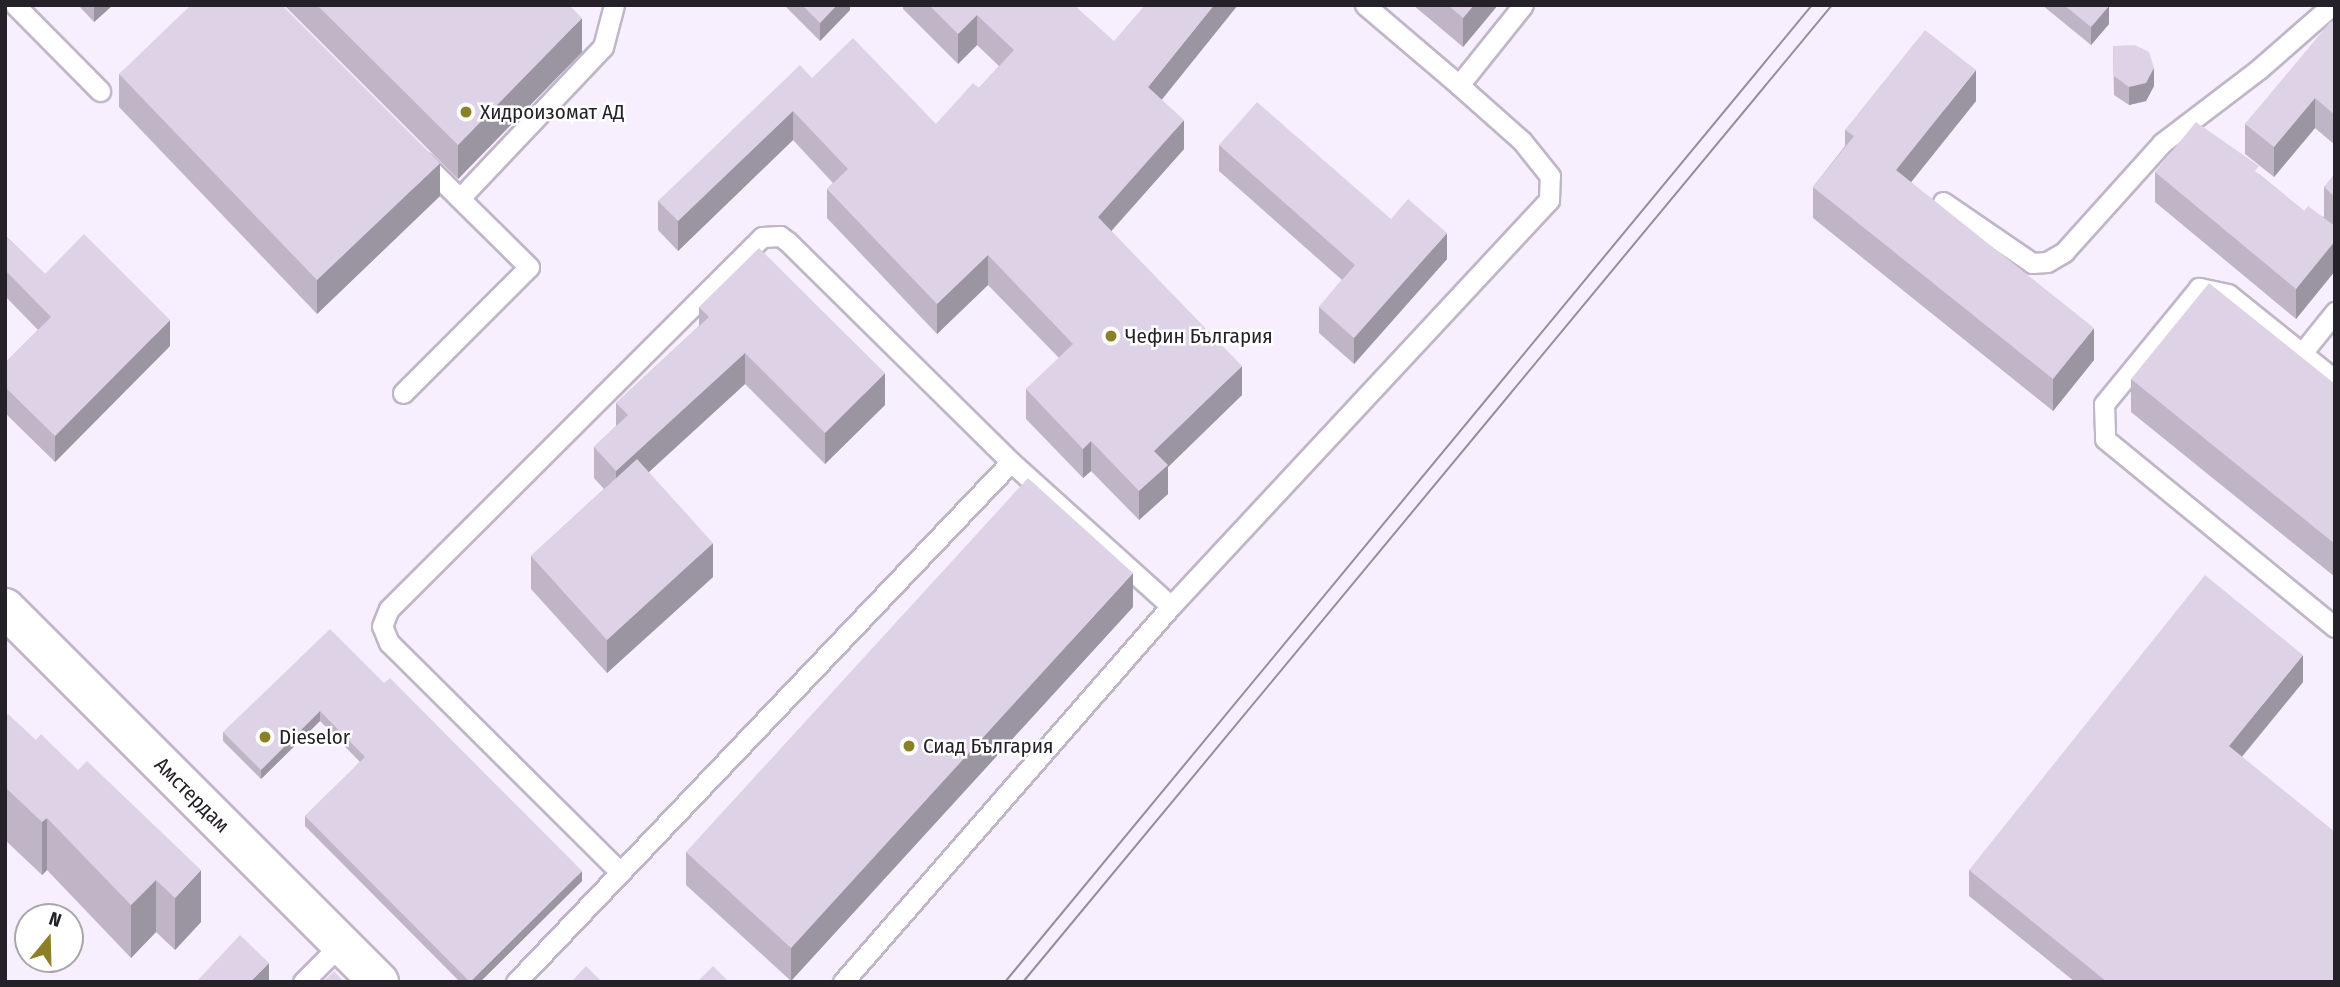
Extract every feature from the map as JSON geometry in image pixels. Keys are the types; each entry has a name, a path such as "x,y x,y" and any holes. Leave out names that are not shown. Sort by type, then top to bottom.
{"street":[{"name":"Амстердам","path":"5,608 379,982"}],"lane":[{"path":"15,5 100,91"},
{"path":"460,198 603,47 614,5"},
{"path":"843,982 1171,606 1549,200 1550,176 1522,141 1365,5"},
{"path":"1459,85 1523,5"},
{"path":"1943,202 2032,263 2047,262 2064,252 2162,143 2195,129 2332,5"},
{"path":"403,393 530,267 411,149"},
{"path":"621,872 389,643 382,626 389,609 762,237 780,236 788,242 1011,462 1171,606"},
{"path":"2335,380 2228,294 2199,288 2104,404 2105,439 2335,627"},
{"path":"2302,353 2335,312"},
{"path":"516,982 1011,462"},
{"path":"303,982 341,944"}],"building":[{"path":"191,5 282,5 440,163 317,280 119,74"},
{"name":"Хидроизомат АД","path":"317,5 569,5 582,18 458,145"},
{"path":"802,5 837,5 820,23"},
{"path":"929,5 1074,5 1114,41 1145,5 1214,5 1148,87 1184,120 1098,217 1242,366 1154,451 1168,465 1139,491 1091,441 1083,449 1026,389 1073,344 988,255 937,304 827,189 848,169 793,111 678,221 658,201 800,65 812,78 853,38 936,124 973,83 979,88 1014,50 977,15 958,34"},
{"path":"1448,5 1474,5 1463,18"},
{"path":"2064,5 2108,5 2109,6 2091,27"},
{"path":"2331,21 2335,24 2335,115 2315,98 2274,147 2245,124"},
{"path":"1925,30 1976,70 1896,170 2094,328 2053,379 1813,187 1854,136 1845,130"},
{"path":"2135,45 2149,52 2154,68 2146,83 2129,87 2114,76 2113,46"},
{"path":"1257,102 1391,219 1408,199 1447,233 1354,338 1319,307 1355,265 1219,145"},
{"path":"2196,122 2259,166 2255,171 2304,211 2308,206 2332,224 2335,223 2335,241 2296,289 2155,172"},
{"path":"2335,174 2335,197 2324,187"},
{"path":"84,234 170,320 55,436 5,387 5,363 51,317 5,270 5,235 45,274"},
{"path":"759,248 885,373 825,433 745,353 616,471 594,447 628,415 616,403 709,317 699,307"},
{"path":"2209,283 2335,384 2335,544 2131,379"},
{"path":"637,459 713,543 607,640 531,556"},
{"name":"Сиад България","path":"1028,478 1133,573 791,948 686,852"},
{"path":"2205,575 2303,655 2229,746 2335,832 2335,982 2107,982 1969,870"},
{"path":"330,629 384,683 390,678 582,871 470,982 305,816 365,757 320,711 261,770 223,732"},
{"path":"8,714 36,740 41,734 78,770 87,761 201,870 175,898 156,880 131,905 47,818 42,822 5,787 5,716"},
{"path":"240,935 269,963 250,982 196,982"},
{"path":"586,966 602,982 571,982"},
{"path":"713,966 729,982 697,982"},
{"path":"334,971 344,982 323,982"}],"tram line":[{"path":"1005,982 1812,5"},
{"path":"1023,982 1832,5"}],"place":[{"name":"Хидроизомат АД","path":"466,112"},
{"name":"Чефин България","path":"1111,336"},
{"name":"Dieselor","path":"265,737"},
{"name":"Сиад България","path":"909,746"}]}
